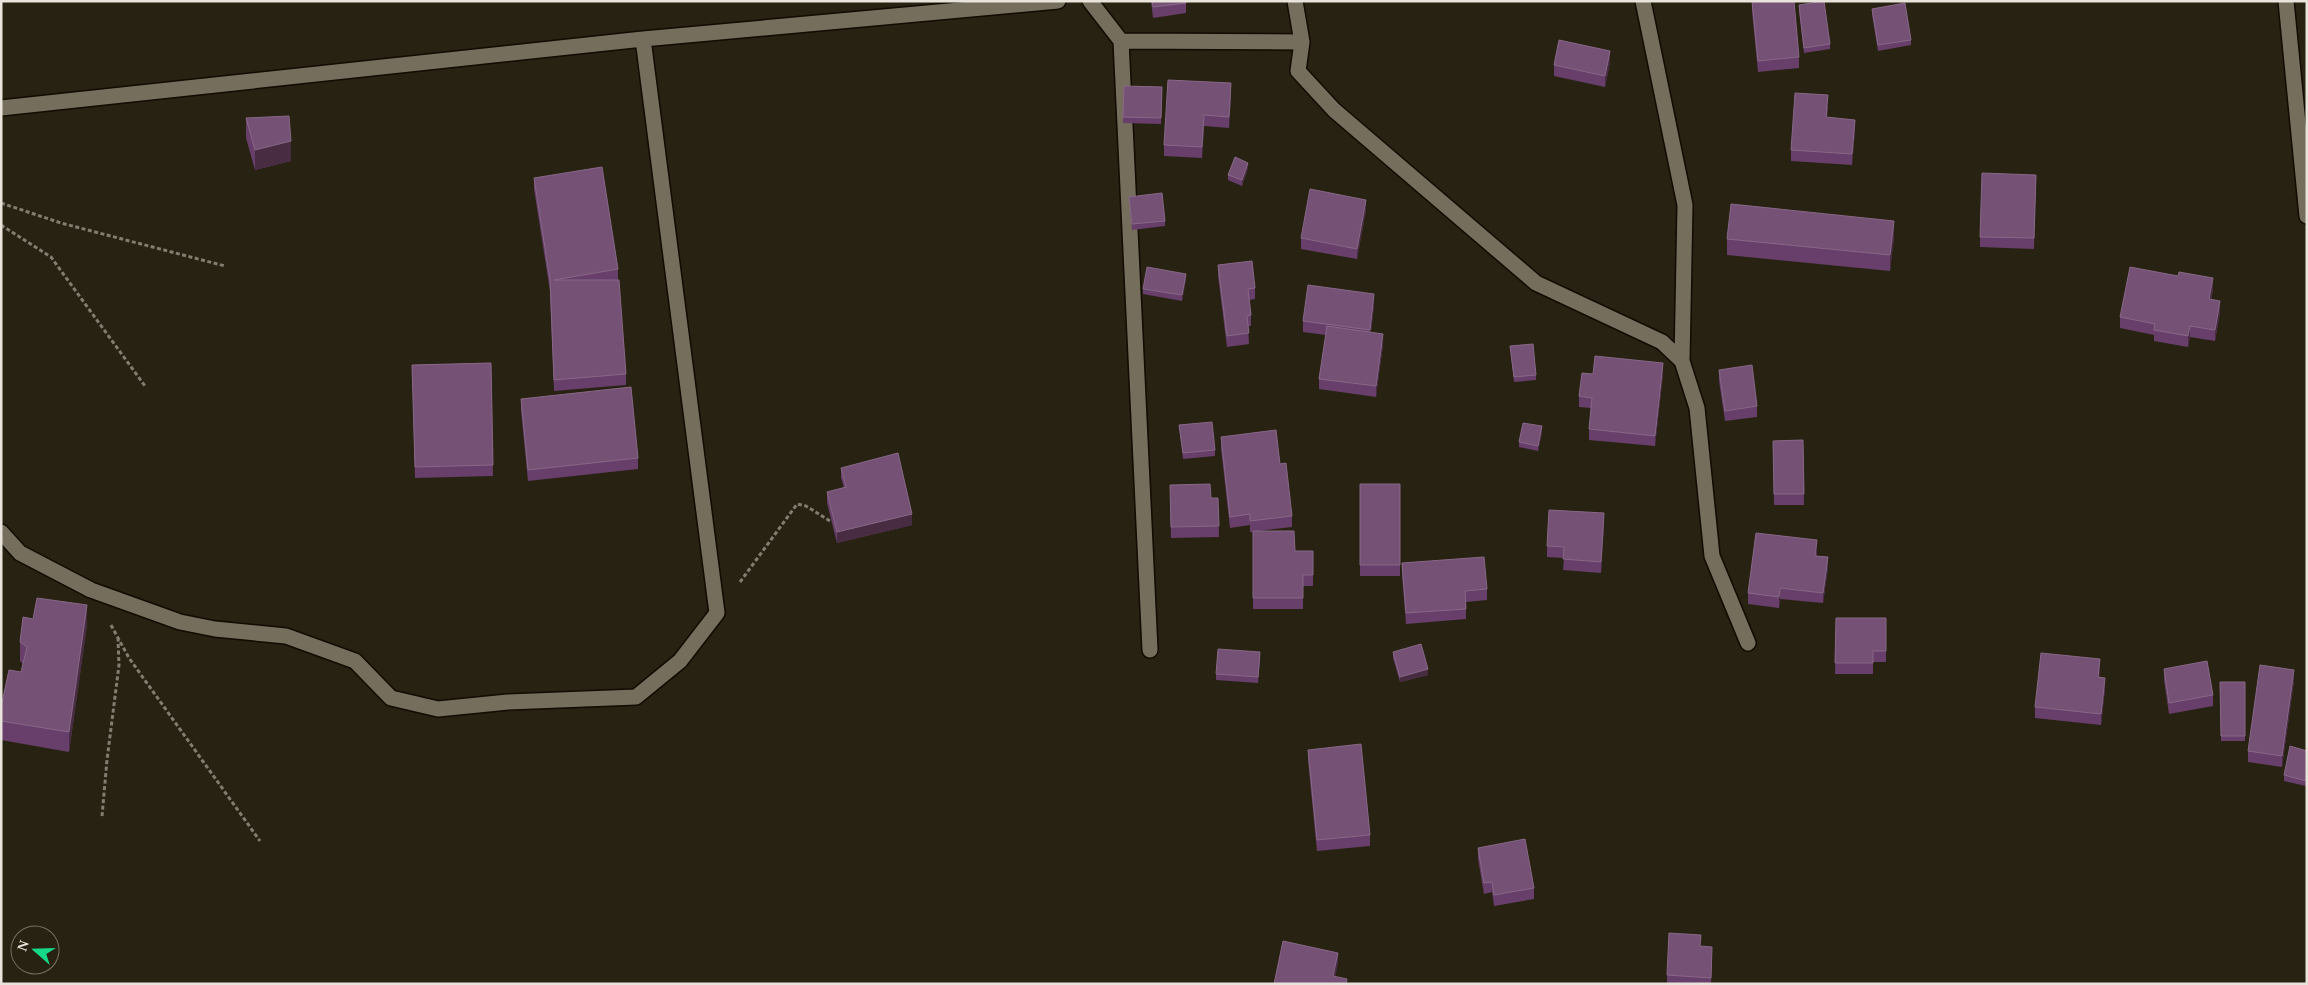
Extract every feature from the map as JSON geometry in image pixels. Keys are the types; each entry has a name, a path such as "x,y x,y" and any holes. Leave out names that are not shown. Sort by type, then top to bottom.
{"street":[{"path":"1,108 644,39 1058,1"},
{"path":"1090,1 1121,41 1150,650"},
{"path":"1294,1 1302,42 1298,71 1334,110 1536,283 1662,342 1682,361"},
{"path":"1643,1 1685,205 1682,361 1697,408 1712,556 1748,643"},
{"path":"2286,1 2307,216"},
{"path":"1,532 20,553 91,590 180,622 286,636 356,661 392,698 438,710 508,702 636,697 680,661 717,613 644,39"},
{"path":"1121,41 1302,42"}],"path":[{"path":"1,203 61,223 226,266"},
{"path":"1,225 51,257 145,386"},
{"path":"717,613 797,504 806,506 830,521"},
{"path":"91,590 118,637 119,666 102,816"},
{"path":"91,590 129,658 260,841"}],"building":[{"path":"1152,1 1186,1 1186,3 1153,7"},
{"path":"1752,1 1794,1 1799,57 1758,61"},
{"path":"1824,1 1830,44 1804,48 1799,5"},
{"path":"1905,3 1911,40 1878,45 1872,9"},
{"path":"1559,40 1610,51 1605,76 1554,65"},
{"path":"1168,80 1231,83 1229,117 1204,115 1202,147 1164,145"},
{"path":"1124,86 1162,87 1161,118 1123,117"},
{"path":"1795,93 1828,95 1826,117 1855,120 1852,154 1791,150"},
{"path":"289,116 291,141 255,150 246,118"},
{"path":"1235,157 1248,163 1242,180 1228,175"},
{"path":"602,167 618,269 554,280 619,280 626,374 554,380 550,280 534,178"},
{"path":"1982,173 2036,175 2034,238 1980,237"},
{"path":"1310,189 1366,200 1357,249 1301,238"},
{"path":"1162,193 1165,221 1132,224 1129,197"},
{"path":"1731,204 1894,221 1890,255 1727,239"},
{"path":"1252,261 1255,288 1248,289 1251,315 1247,316 1249,333 1227,336 1218,265"},
{"path":"1147,267 1186,274 1182,295 1143,289"},
{"path":"2130,267 2178,276 2179,272 2213,278 2209,299 2220,301 2215,330 2190,326 2188,336 2154,330 2155,324 2120,317"},
{"path":"1308,285 1374,294 1370,330 1303,321"},
{"path":"1327,326 1383,334 1376,386 1319,379"},
{"path":"1533,344 1536,375 1514,377 1510,346"},
{"path":"1595,356 1663,363 1655,436 1589,429 1592,398 1579,396 1582,373 1593,374"},
{"path":"491,363 493,465 415,467 412,365"},
{"path":"1752,365 1757,406 1725,411 1719,370"},
{"path":"631,387 638,458 528,470 521,399"},
{"path":"1212,422 1215,450 1183,453 1179,425"},
{"path":"1523,423 1542,426 1538,446 1519,442"},
{"path":"1276,430 1280,464 1286,463 1292,516 1250,521 1250,514 1230,517 1221,437"},
{"path":"1803,440 1804,494 1774,494 1773,441"},
{"path":"898,453 912,514 837,532 827,492 846,487 841,468"},
{"path":"1210,484 1211,498 1218,498 1219,526 1171,527 1170,485"},
{"path":"1360,484 1400,484 1400,565 1360,565"},
{"path":"1549,510 1604,513 1601,562 1563,559 1564,547 1547,546"},
{"path":"1253,531 1294,531 1295,551 1313,551 1313,575 1303,575 1303,598 1253,598"},
{"path":"1756,533 1817,540 1815,556 1828,557 1823,593 1780,588 1779,597 1748,593"},
{"path":"1484,557 1487,589 1465,591 1466,609 1406,613 1402,563"},
{"path":"37,598 87,605 69,732 1,721 1,707 9,670 21,672 27,647 20,642 23,617 33,619"},
{"path":"1836,618 1886,618 1886,651 1873,651 1873,663 1835,663"},
{"path":"1421,644 1428,669 1400,677 1393,652"},
{"path":"1218,649 1260,652 1258,677 1216,674"},
{"path":"2041,653 2100,659 2098,677 2105,678 2101,714 2035,707"},
{"path":"2207,661 2213,695 2169,703 2164,669"},
{"path":"2260,665 2294,670 2282,756 2248,751"},
{"path":"2220,682 2245,682 2245,736 2221,736"},
{"path":"1361,744 1370,835 1317,840 1308,750"},
{"path":"2290,746 2307,751 2306,781 2284,775"},
{"path":"1525,839 1534,888 1494,895 1492,882 1484,883 1478,848"},
{"path":"1669,933 1701,935 1700,946 1712,947 1711,978 1667,975"},
{"path":"1283,941 1338,953 1333,976 1347,979 1346,984 1274,984"}]}
